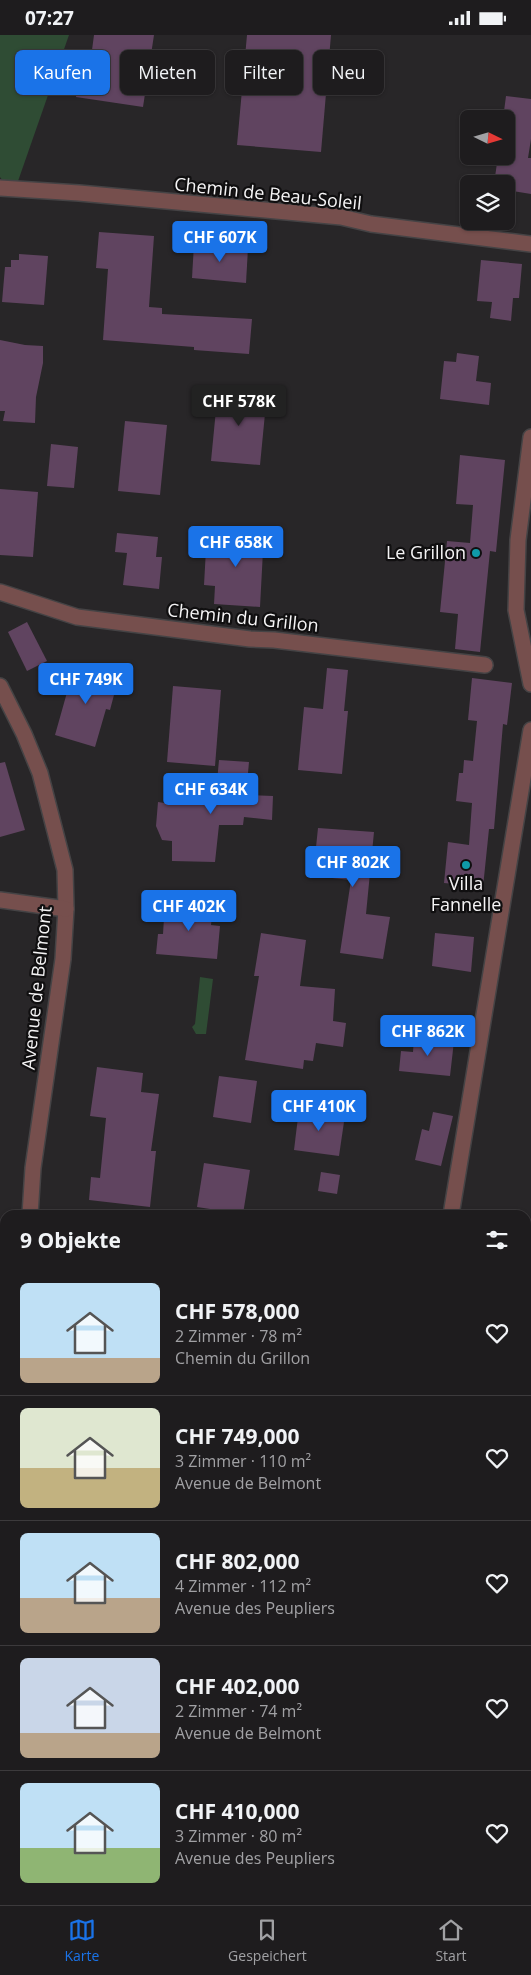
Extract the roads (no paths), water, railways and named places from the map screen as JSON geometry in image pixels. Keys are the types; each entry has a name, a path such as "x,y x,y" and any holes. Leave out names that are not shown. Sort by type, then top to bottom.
{"street":[{"name":"Chemin de Beau-Soleil","path":"0,188 79,193 341,217 371,224 531,244"},
{"path":"531,437 518,540 516,610 531,683"},
{"name":"Chemin du Grillon","path":"0,592 77,617 250,639 283,641 485,665"},
{"name":"Avenue de Belmont","path":"0,686 24,734 40,773 65,870 66,909 63,959 33,1168 30,1210"},
{"path":"452,1210 531,730"},
{"path":"0,900 66,909"}],"place":[{"name":"Le Grillon","path":"476,553"},
{"name":"Villa Fannelle","path":"466,865"}]}
